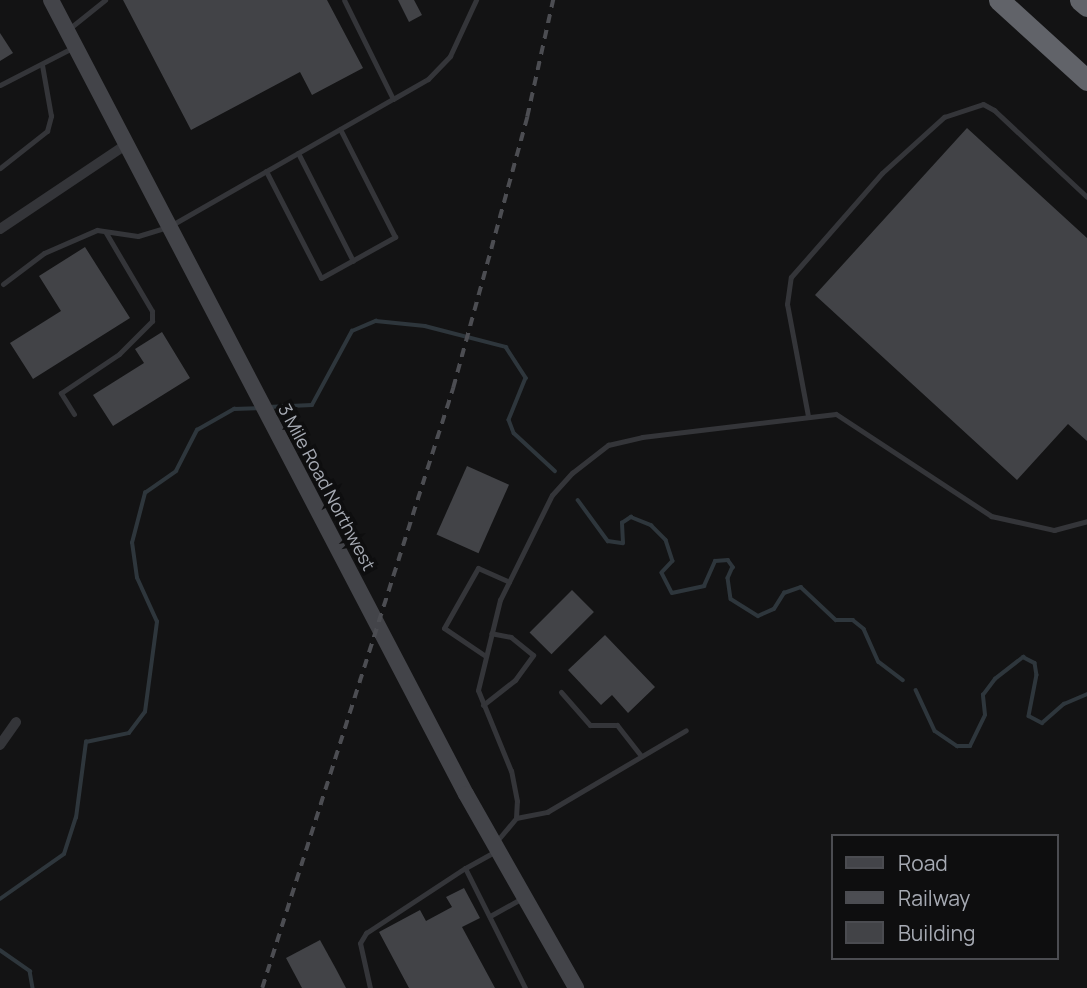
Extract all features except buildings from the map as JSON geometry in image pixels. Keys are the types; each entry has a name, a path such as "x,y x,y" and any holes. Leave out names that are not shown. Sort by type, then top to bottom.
{"highway":[{"path":"999,0 1087,80"},
{"path":"1080,0 1087,6"}],"main road":[{"name":"3 Mile Road Northwest","path":"51,0 495,848 576,988"}],"street":[{"path":"0,229 127,144"},
{"path":"0,745 16,722"}],"lane":[{"path":"67,30 105,0"},
{"path":"344,0 393,99"},
{"path":"3,284 44,253 97,230 138,236 170,226 428,79 450,56 476,0"},
{"path":"0,85 75,46"},
{"path":"0,168 47,131 51,116 42,65"},
{"path":"808,416 787,304 791,277 883,173 944,117 983,104 994,110 1087,197"},
{"path":"266,171 321,278 353,261 395,237 340,129"},
{"path":"298,153 353,261"},
{"path":"74,414 61,393 119,354 152,321 152,311 106,233"},
{"path":"370,988 360,943 366,933 495,848 516,818 511,771 478,690 484,655 509,582 552,495 572,473 608,445 836,414 991,516 1054,530 1087,521"},
{"path":"484,655 444,628 478,568 509,582"},
{"path":"484,705 515,680 533,655 511,637 491,633"},
{"path":"561,692 590,725 617,725 641,756"},
{"path":"516,818 547,812 686,730"},
{"path":"465,868 525,988"},
{"path":"490,916 524,898"}],"waterway":[{"path":"268,407 312,405 352,331 376,321 425,326 506,347 526,378 509,420 514,433 555,471"},
{"path":"0,899 64,854 76,818 86,742 129,733 145,712 157,622 137,578 132,543 145,493 176,471 197,430 234,409 257,408"},
{"path":"578,500 608,541 623,543 622,523 631,517 651,525 666,540 673,561 662,573 672,593 704,586 715,561 728,560 733,567 728,578 731,599 758,616 774,609 784,593 801,587 836,620 853,620 864,629 879,662 903,680"},
{"path":"916,690 935,731 957,746 970,746 985,715 983,695 995,679 1023,657 1035,663 1037,675 1029,716 1042,723 1064,704 1087,694"},
{"path":"0,950 30,971 33,988"}],"railway":[{"path":"262,988 453,388 527,117 553,0"}]}
